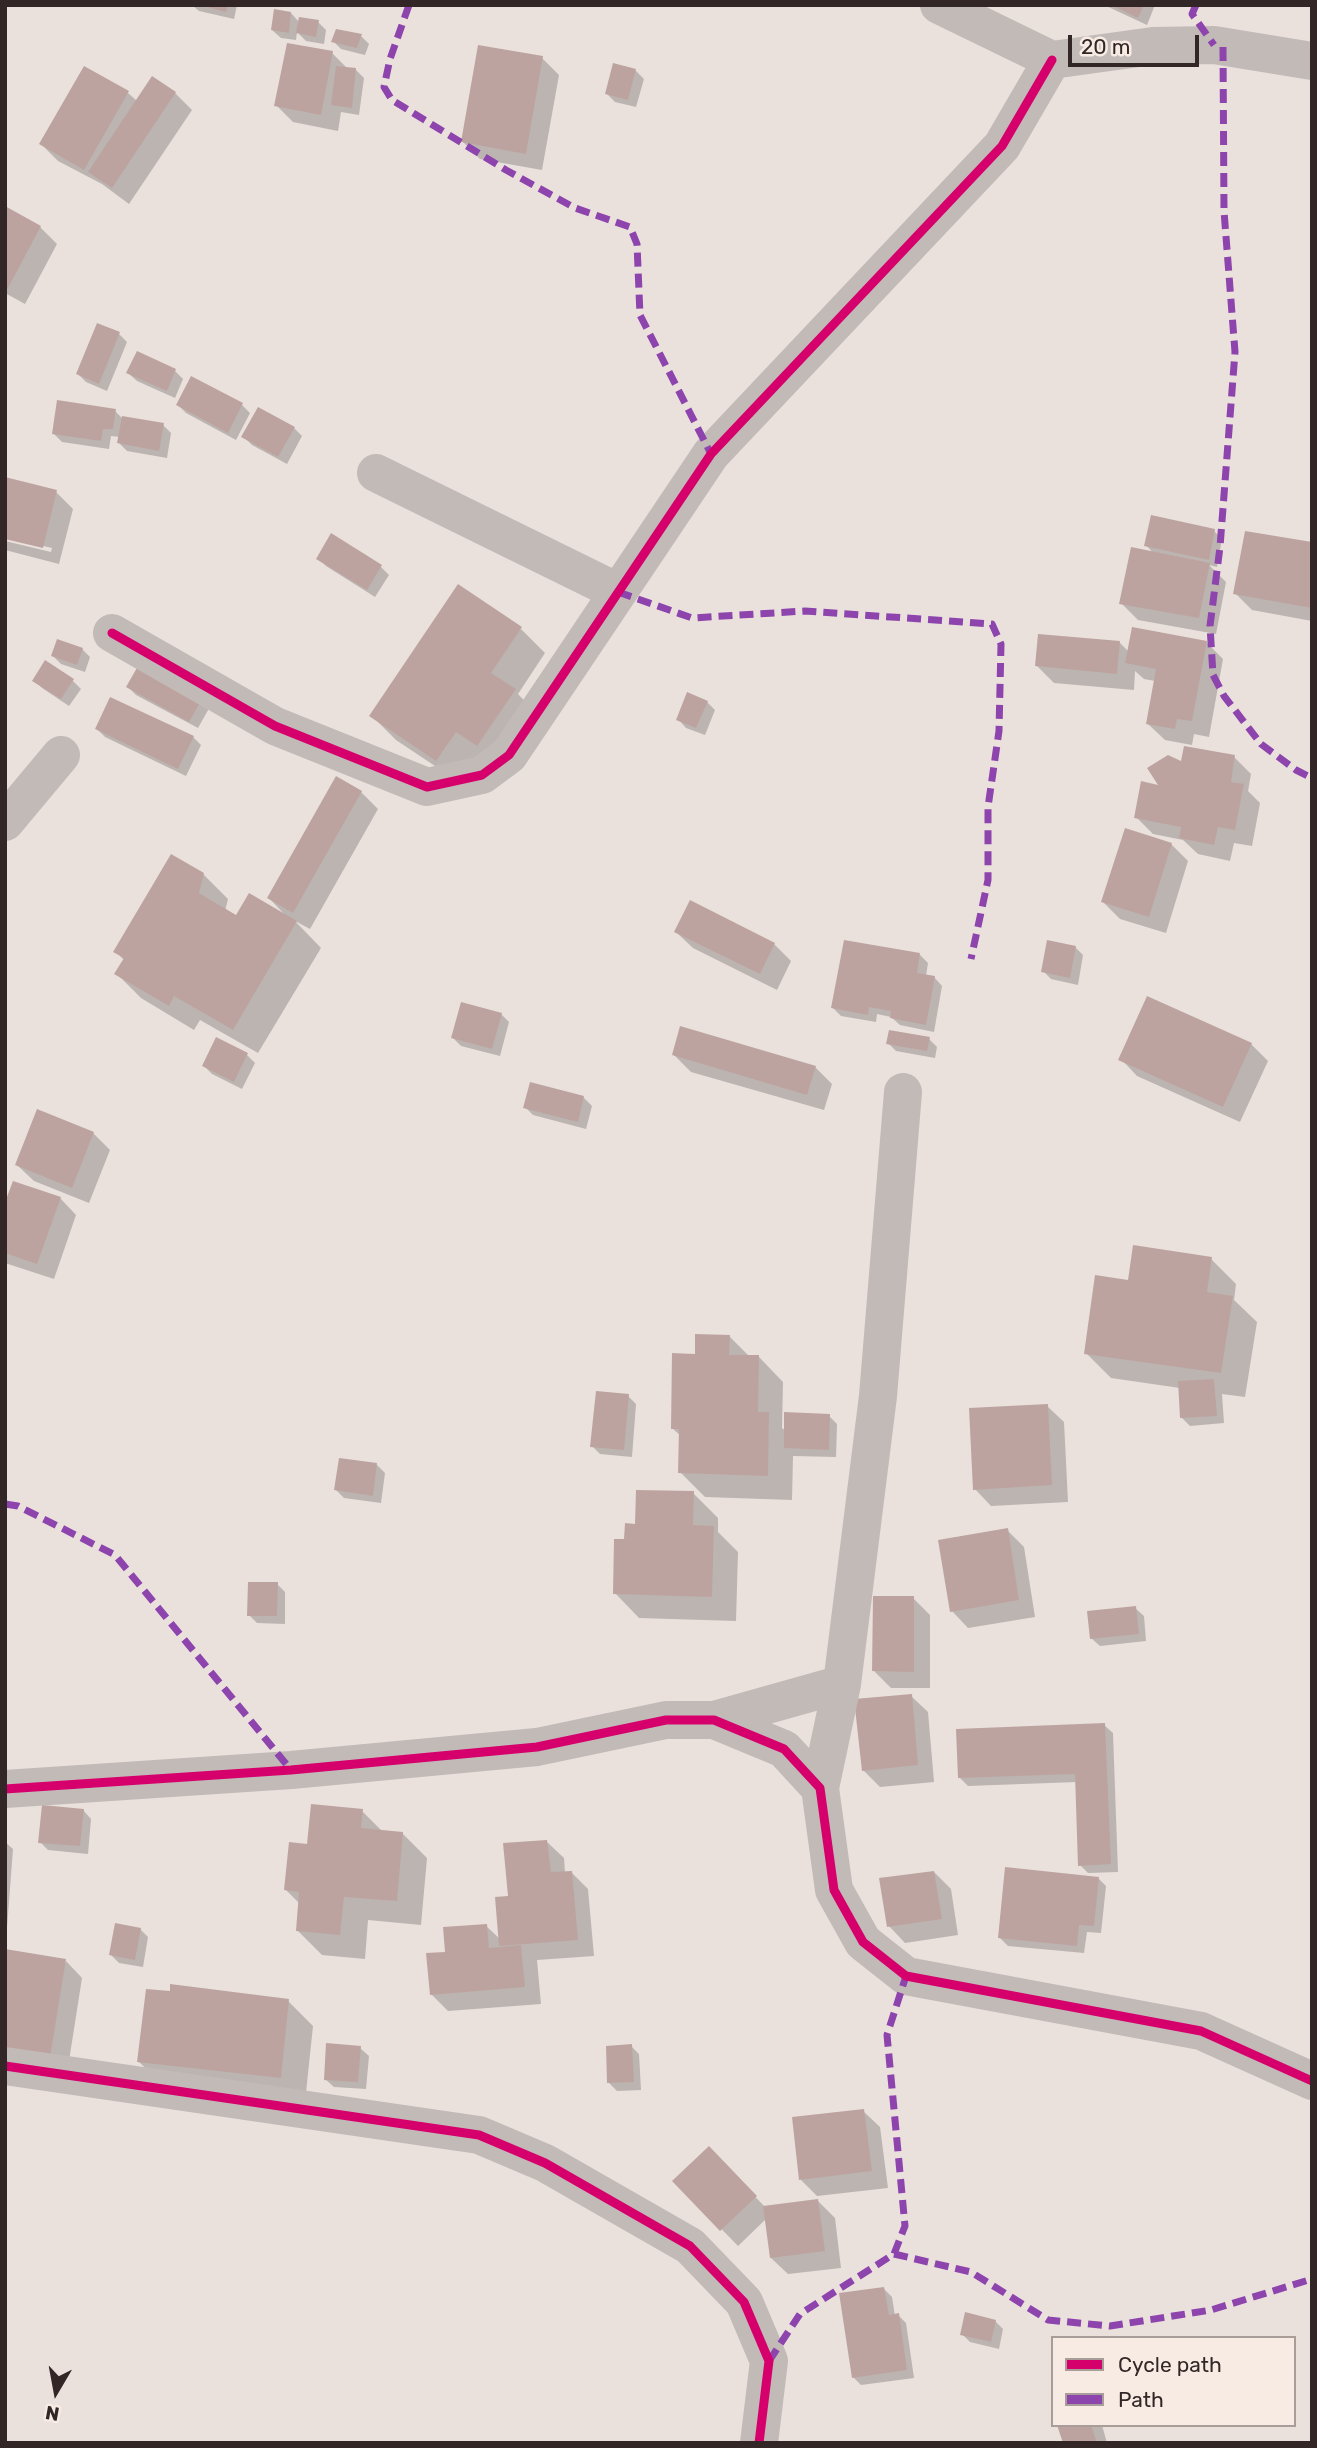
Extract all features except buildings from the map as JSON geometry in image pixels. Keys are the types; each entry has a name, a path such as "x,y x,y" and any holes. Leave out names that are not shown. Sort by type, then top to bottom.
{"street":[{"path":"939,5 1052,60 1153,46 1214,45 1312,61"},
{"path":"112,633 275,726 427,787 482,775 509,755 711,454 1002,146 1052,60"},
{"path":"376,473 618,592"},
{"path":"5,822 61,755"},
{"path":"903,1092 878,1396 842,1684 820,1788 834,1890 863,1942 905,1976 1202,2031 1312,2081"},
{"path":"5,1789 291,1770 537,1747 666,1720 714,1720 842,1684"},
{"path":"714,1720 784,1749 820,1788"},
{"path":"5,2066 479,2135 545,2163 690,2246 744,2302 769,2361 759,2443"}],"marked path":[{"path":"409,5 390,59 384,87 392,100 506,170 575,208 630,227 637,244 640,315 711,454"},
{"path":"1196,5 1192,14 1214,45"},
{"path":"1223,47 1224,211 1235,352 1220,547 1210,626 1213,675 1224,696 1261,744 1296,770 1312,778"},
{"path":"618,592 692,618 805,611 992,624 1001,644 999,731 988,807 988,880 971,959"},
{"path":"5,1504 18,1506 115,1555 291,1770"},
{"path":"769,2361 800,2314 894,2254 905,2226 887,2035 906,1976"},
{"path":"894,2254 971,2272 1048,2320 1110,2326 1211,2310 1312,2279"}],"cycle path":[{"path":"112,633 275,726 427,787 482,775 509,755 711,454 1002,146 1052,60"},
{"path":"5,1789 291,1770 537,1747 666,1720 714,1720 784,1749 820,1788 834,1890 863,1942 906,1976 1201,2031 1312,2081"},
{"path":"5,2066 479,2135 545,2163 690,2246 744,2302 769,2361 759,2443"}]}
